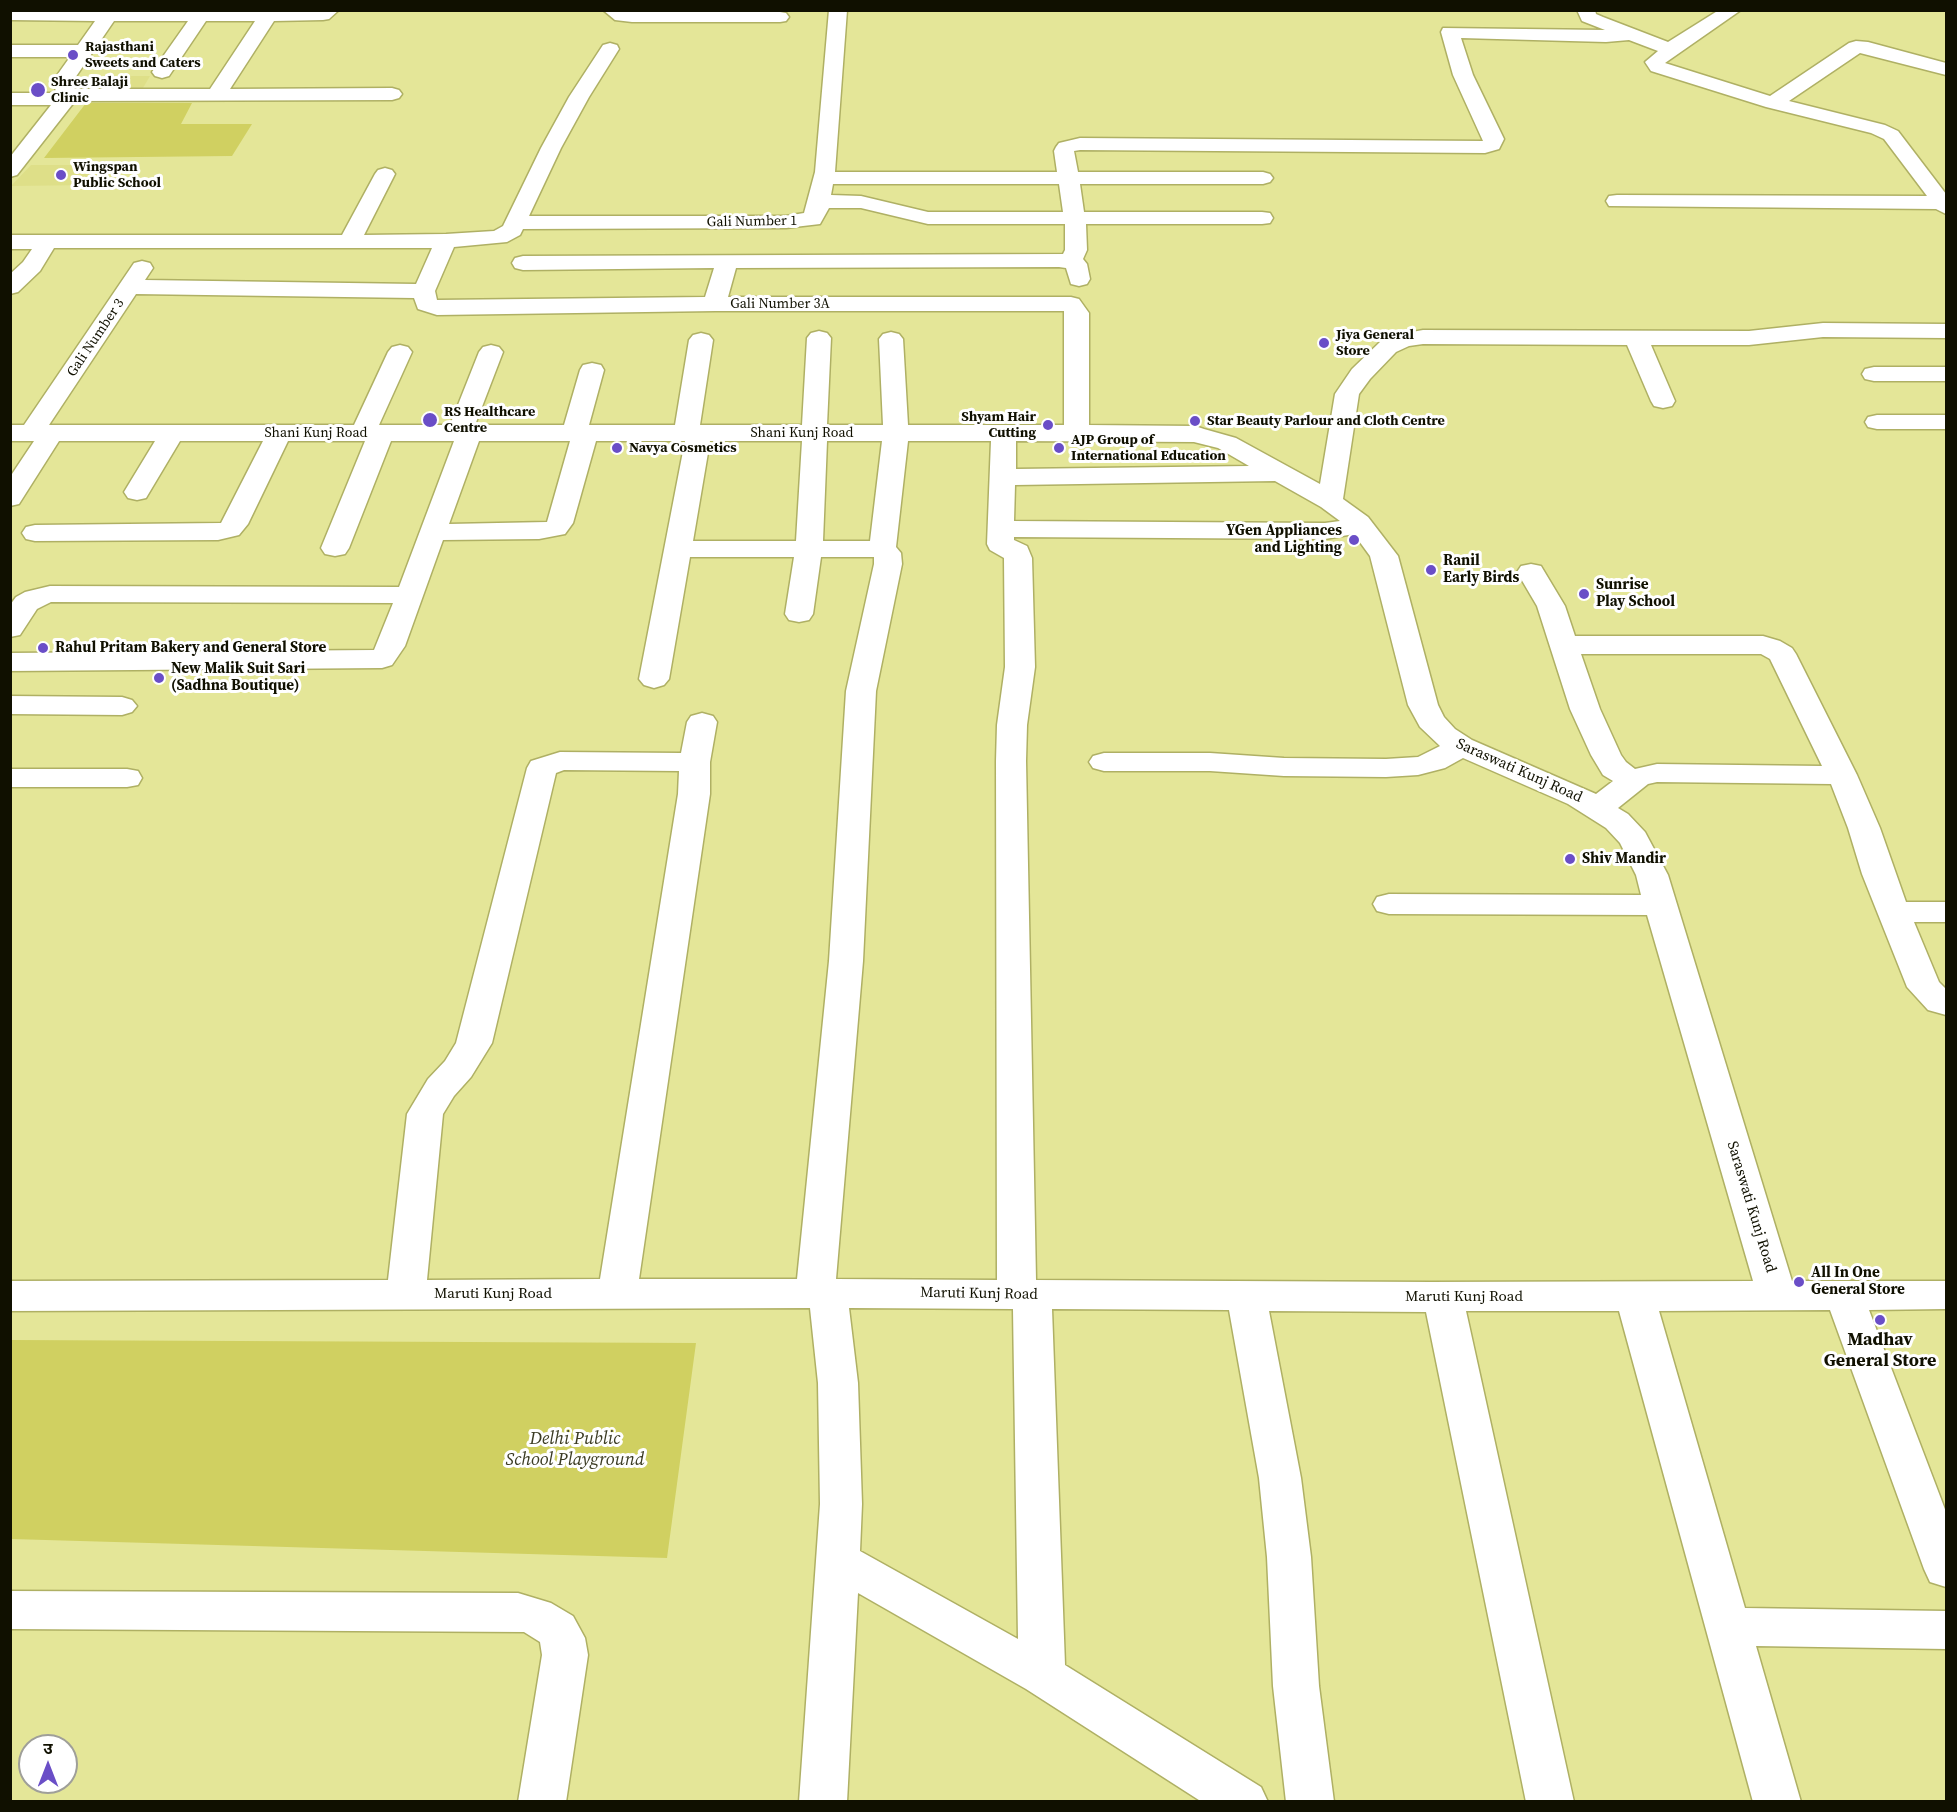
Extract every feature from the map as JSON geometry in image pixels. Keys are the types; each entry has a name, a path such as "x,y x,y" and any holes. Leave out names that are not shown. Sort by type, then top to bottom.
{"street":[{"path":"10,15 270,13 317,16 330,10"},
{"path":"612,10 614,14 632,17 780,17"},
{"path":"838,10 819,201 861,202 927,218 1262,218"},
{"path":"1732,10 1670,50 1654,64 1773,102 1878,129 1895,139 1945,205"},
{"path":"1589,11 1591,18 1670,50"},
{"path":"67,97 63,81 111,13"},
{"path":"162,72 204,13"},
{"path":"215,96 270,13"},
{"path":"1071,262 1077,233 1064,148 1073,145 1485,147 1492,145 1494,139 1464,75 1449,32 1598,36 1630,34"},
{"path":"1773,102 1856,47 1868,48 1947,69"},
{"path":"10,242 446,241 499,237 508,234 515,223 551,148 579,97 610,49"},
{"path":"10,51 83,51"},
{"path":"10,99 392,94"},
{"path":"10,171 67,97"},
{"path":"22,127 44,127"},
{"path":"350,241 385,174"},
{"path":"823,178 1263,178"},
{"name":"Gali Number 1","path":"515,223 797,222 812,219 819,201"},
{"path":"1617,201 1945,205"},
{"name":"Gali Number 3","path":"10,498 31,433 159,241"},
{"path":"130,287 424,291 446,241"},
{"path":"10,287 32,266 47,242"},
{"path":"523,263 1037,260 1071,262 1077,267 1081,291 1079,297 1071,304 1077,313 1076,433"},
{"path":"715,304 727,261"},
{"name":"Gali Number 3A","path":"424,291 426,304 437,308 715,304 1071,304"},
{"path":"1330,501 1347,394 1360,374 1395,343 1423,337 1749,338 1822,330 1947,331"},
{"path":"1638,337 1640,351 1663,401"},
{"path":"799,614 809,549 819,338"},
{"path":"882,550 896,433 891,339"},
{"path":"654,679 678,549 693,433 701,340"},
{"path":"335,548 400,352"},
{"path":"10,662 377,660 389,652 411,595 434,531 491,352"},
{"path":"434,531 539,531 556,528 560,523 592,370"},
{"path":"1874,374 1947,374"},
{"path":"1878,422 1947,422"},
{"name":"Shani Kunj Road","path":"31,433 1076,433 1195,434 1227,443"},
{"path":"137,492 172,433"},
{"path":"35,533 230,529 236,524 279,433"},
{"path":"1004,433 1001,546 1017,552 1018,558 1020,667 1012,725 1011,761 1024,1294 1042,1675"},
{"name":"Saraswati Kunj Road","path":"1227,443 1330,501 1359,523 1384,556 1423,705 1431,721 1444,735 1461,746 1580,797 1617,821 1634,839 1646,858 1661,905 1778,1295"},
{"path":"1003,477 1280,473"},
{"path":"1000,529 1325,531 1343,529 1359,523"},
{"path":"678,549 882,550 887,553 888,564 860,700 846,961 822,1293 838,1383 841,1449 841,1504 823,1802"},
{"path":"1531,572 1551,606 1585,709 1609,761 1632,781"},
{"path":"10,629 26,603 35,597 50,594 411,595"},
{"path":"1562,645 1770,647 1777,650 1786,660 1842,776 1924,987 1940,1002 1947,1004"},
{"path":"10,705 122,706"},
{"path":"617,1294 694,794 695,762 702,722"},
{"path":"1104,762 1210,762 1284,767 1386,768 1418,766 1434,762 1461,746"},
{"path":"406,1295 425,1114 474,1043 542,768 560,761 695,762"},
{"path":"1598,808 1638,777 1657,773 1842,776"},
{"path":"10,778 127,778"},
{"path":"1389,904 1661,905"},
{"path":"1894,912 1947,912"},
{"name":"Maruti Kunj Road","path":"10,1296 822,1293 1443,1297 1947,1295"},
{"path":"1844,1295 1947,1569"},
{"path":"1246,1296 1280,1478 1289,1557 1296,1686 1310,1802"},
{"path":"1635,1296 1777,1802"},
{"path":"1443,1297 1550,1802"},
{"path":"837,1560 1042,1675 1244,1802"},
{"path":"10,1610 507,1612 535,1616 557,1629 562,1638 565,1655 542,1802"},
{"path":"1728,1627 1947,1629"}],"shaded area":[{"path":"111,76 150,76 140,93 76,92 80,84 104,84"},
{"name":"Wingspan Public School","path":"31,165 110,165 92,185 11,186"}],"green space":[{"path":"86,103 192,103 181,124 252,124 232,156 44,158"},
{"name":"Delhi Public School Playground","path":"11,1340 696,1343 667,1558 11,1539"}],"place":[{"name":"Rajasthani Sweets and Caters","path":"73,55"},
{"name":"Shree Balaji Clinic","path":"38,90"},
{"name":"Wingspan Public School","path":"61,175"},
{"name":"Jiya General Store","path":"1324,343"},
{"name":"RS Healthcare Centre","path":"430,420"},
{"name":"Star Beauty Parlour and Cloth Centre","path":"1195,421"},
{"name":"Shyam Hair Cutting","path":"1048,425"},
{"name":"Navya Cosmetics","path":"617,448"},
{"name":"AJP Group of International Education","path":"1059,448"},
{"name":"YGen Appliances and Lighting","path":"1354,540"},
{"name":"Ranil Early Birds","path":"1431,570"},
{"name":"Sunrise Play School","path":"1584,594"},
{"name":"Rahul Pritam Bakery and General Store","path":"43,648"},
{"name":"New Malik Suit Sari (Sadhna Boutique)","path":"159,678"},
{"name":"Shiv Mandir","path":"1570,859"},
{"name":"All In One General Store","path":"1799,1282"},
{"name":"Madhav General Store","path":"1880,1320"}]}
